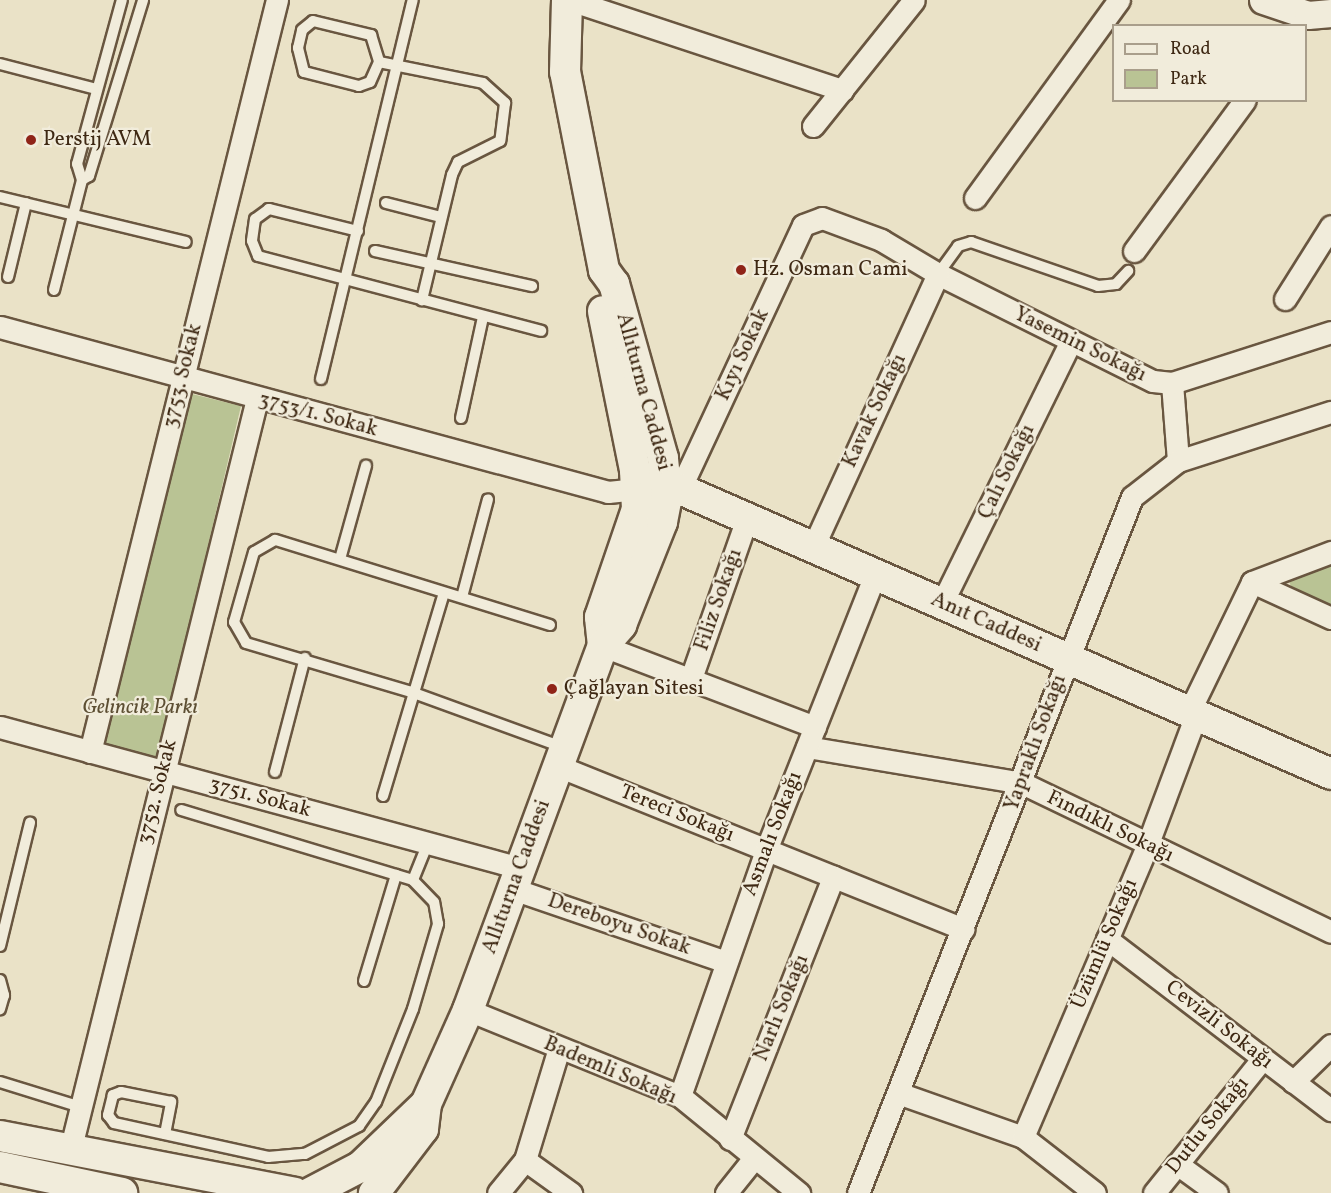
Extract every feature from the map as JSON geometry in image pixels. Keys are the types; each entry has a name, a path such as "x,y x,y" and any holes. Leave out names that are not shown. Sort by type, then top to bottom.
{"main road":[{"name":"Allıturna Caddesi","path":"374,1193 423,1129 426,1104 468,1010 603,646 621,624 673,489 614,284 604,270 565,72 568,0"},
{"name":"Allıturna Caddesi","path":"603,646 600,617 638,509 638,489 599,290 604,270"},
{"name":"Anıt Caddesi","path":"638,489 673,489 747,518 1331,774"},
{"name":"Allıturna Caddesi","path":"310,1193 360,1167 426,1104"},
{"path":"0,1136 295,1193"},
{"path":"0,1167 86,1189 122,1193"}],"street":[{"name":"3753. Sokak","path":"90,752 277,0"},
{"path":"568,0 842,90"},
{"path":"813,126 914,0"},
{"path":"975,198 1119,0"},
{"path":"1263,0 1313,18"},
{"path":"1134,251 1244,102"},
{"name":"Kıyı Sokak","path":"673,489 803,225 822,218 881,240 938,274"},
{"path":"1285,299 1331,226"},
{"name":"Yasemin Sokağı","path":"938,274 1143,377 1172,383 1331,332"},
{"name":"Kavak Sokağı","path":"813,547 938,274"},
{"name":"3753/1. Sokak","path":"0,327 258,399 608,492 638,489"},
{"name":"Çalı Sokağı","path":"942,603 1071,341"},
{"path":"1172,383 1178,461"},
{"name":"3752. Sokak","path":"70,1151 163,771 258,399"},
{"name":"Yapraklı Sokağı","path":"858,1193 1022,783 1067,658 1132,497 1178,461 1331,412"},
{"name":"Filiz Sokağı","path":"690,681 747,518"},
{"path":"1252,582 1331,552"},
{"name":"Asmalı Sokağı","path":"680,1096 766,850 875,574"},
{"path":"1252,582 1331,618"},
{"name":"Üzümlü Sokağı","path":"1023,1137 1147,846 1192,714 1252,582"},
{"name":"Fındıklı Sokağı","path":"603,646 690,681 811,737 1022,783 1147,846 1331,932"},
{"name":"3751. Sokak","path":"0,727 428,843 517,878"},
{"name":"Tereci Sokağı","path":"562,757 766,850 964,929"},
{"name":"Narlı Sokağı","path":"730,1139 833,877"},
{"name":"Dereboyu Sokak","path":"517,878 726,962"},
{"name":"Cevizli Sokağı","path":"1107,939 1331,1110"},
{"name":"Bademli Sokağı","path":"468,1010 680,1096 799,1193"},
{"path":"1293,1082 1331,1045"},
{"path":"498,1193 525,1160 559,1048"},
{"name":"Dutlu Sokağı","path":"1154,1193 1262,1059"},
{"path":"898,1093 1023,1137 1095,1193"},
{"path":"726,1193 754,1158"},
{"path":"525,1160 571,1193"},
{"path":"1177,1164 1217,1193"}],"lane":[{"path":"54,290 82,180 77,164 122,0"},
{"path":"82,180 89,176 142,0"},
{"path":"321,379 358,231 395,66 413,0"},
{"path":"313,21 370,35 379,62 370,82 359,86 304,72 297,56 302,30 313,21"},
{"path":"379,62 483,83 505,102 505,132 484,152 458,162 441,217 422,300"},
{"path":"0,64 97,89"},
{"path":"0,197 186,242"},
{"path":"8,277 26,203"},
{"path":"387,203 441,217"},
{"path":"358,231 269,209 255,219 251,230 258,256 542,331"},
{"path":"938,274 958,246 971,242 1098,286 1116,284 1128,271"},
{"path":"375,251 532,286"},
{"path":"461,418 483,317"},
{"path":"340,559 366,466"},
{"path":"462,597 488,499"},
{"path":"550,624 275,540 254,552 234,622 236,635 246,643 305,658 411,693 562,757"},
{"path":"383,796 411,693 444,593"},
{"path":"275,772 305,658"},
{"path":"165,1134 171,1102 121,1092 113,1095 108,1115 114,1123 268,1157 305,1154 360,1126 376,1102 413,1009 438,924 434,902 413,880 181,810"},
{"path":"0,946 30,823"},
{"path":"413,880 428,843"},
{"path":"364,981 396,875"},
{"path":"0,980 4,995 0,1010"},
{"path":"0,1082 81,1107"}],"green space":[{"name":"Gelincik Parkı","path":"188,393 241,406 158,757 102,743"},
{"path":"1331,561 1331,607 1292,589 1287,576"}],"place":[{"name":"Perstij AVM","path":"31,140"},
{"name":"Hz. Osman Cami","path":"741,270"},
{"name":"Çağlayan Sitesi","path":"552,689"}]}
